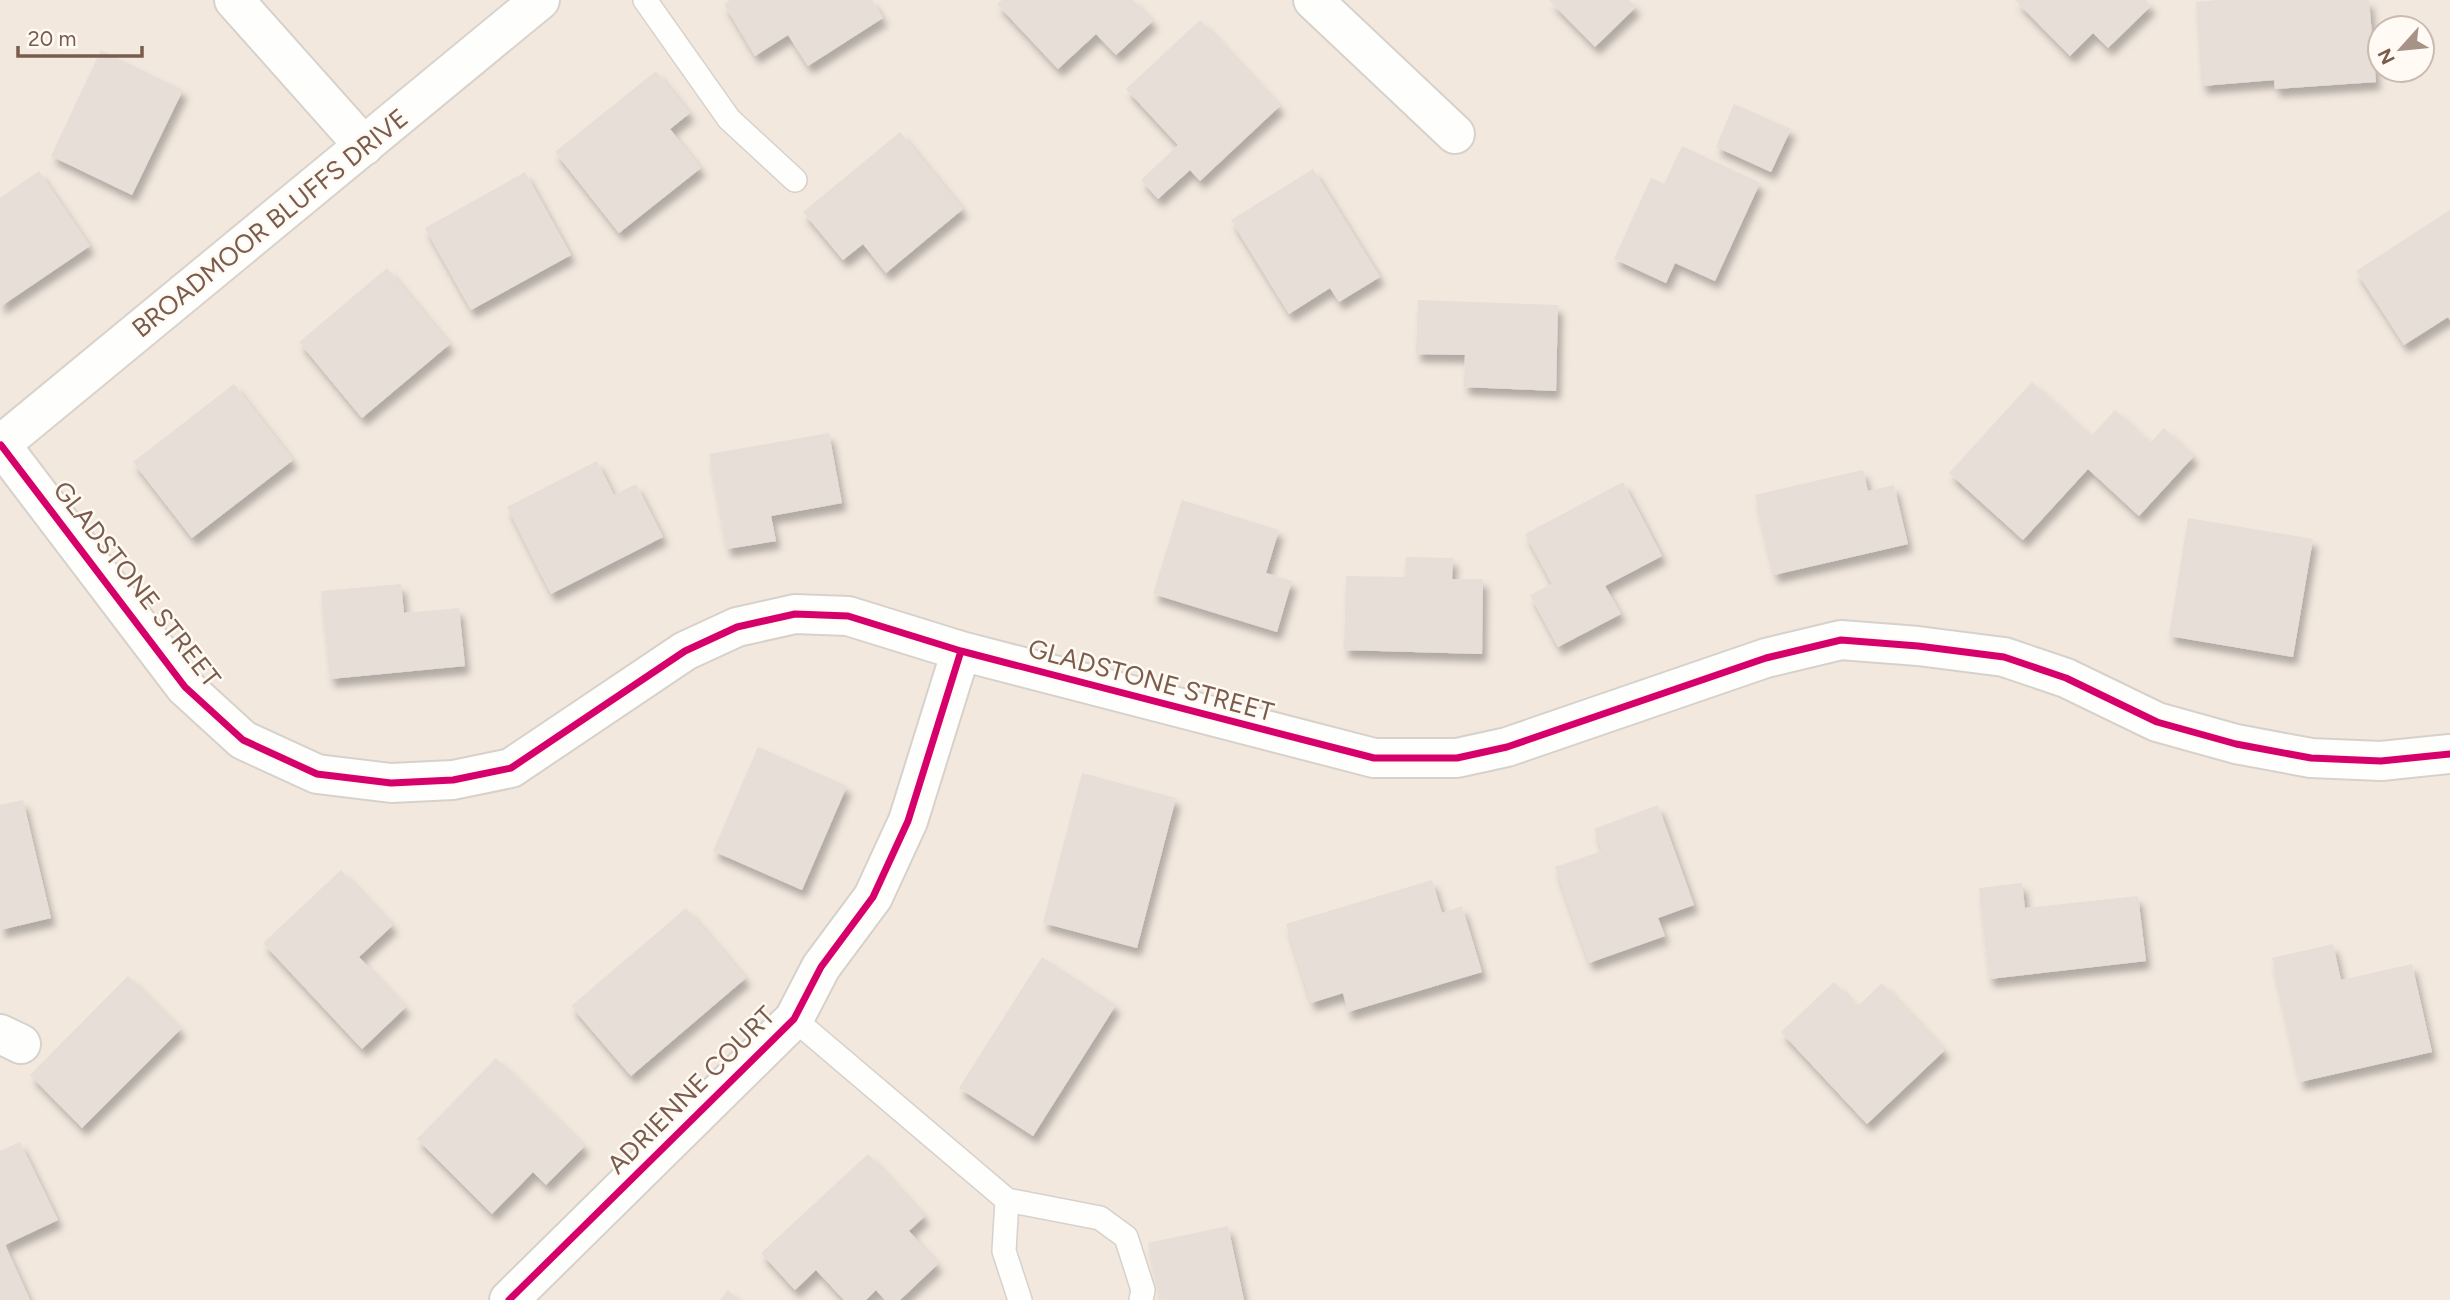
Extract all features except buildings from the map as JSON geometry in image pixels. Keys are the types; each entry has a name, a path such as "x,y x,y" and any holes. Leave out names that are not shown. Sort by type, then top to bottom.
{"street":[{"path":"234,0 364,146"},
{"name":"BROADMOOR BLUFFS DRIVE","path":"1,445 540,0"},
{"path":"1313,0 1455,134"},
{"name":"GLADSTONE STREET","path":"1,445 186,687 243,740 317,775 391,783 453,780 512,768 685,651 737,627 795,614 848,616 961,651 1374,758 1457,758 1507,747 1766,659 1841,640 2004,657 2066,678 2157,722 2236,744 2311,758 2381,761 2450,754"},
{"name":"ADRIENNE COURT","path":"509,1300 794,1019 821,967 873,897 908,821 961,651"}],"lane":[{"path":"645,0 729,119 795,180"},
{"path":"794,1019 1007,1200 1100,1218 1126,1237 1143,1290 1141,1300"},
{"path":"1007,1200 1004,1251 1020,1300"}],"shaded area":[{"path":"0,0 2450,0 2450,1300 0,1300"}],"cycle path":[{"path":"1,445 185,687 243,740 317,774 391,783 453,780 511,768 685,651 737,627 795,614 848,616 961,651 1374,758 1457,758 1507,747 1766,658 1841,640 2004,657 2066,678 2157,722 2236,744 2311,758 2381,761 2450,754"},
{"path":"509,1300 794,1019 821,967 873,897 908,821 961,651"}]}
